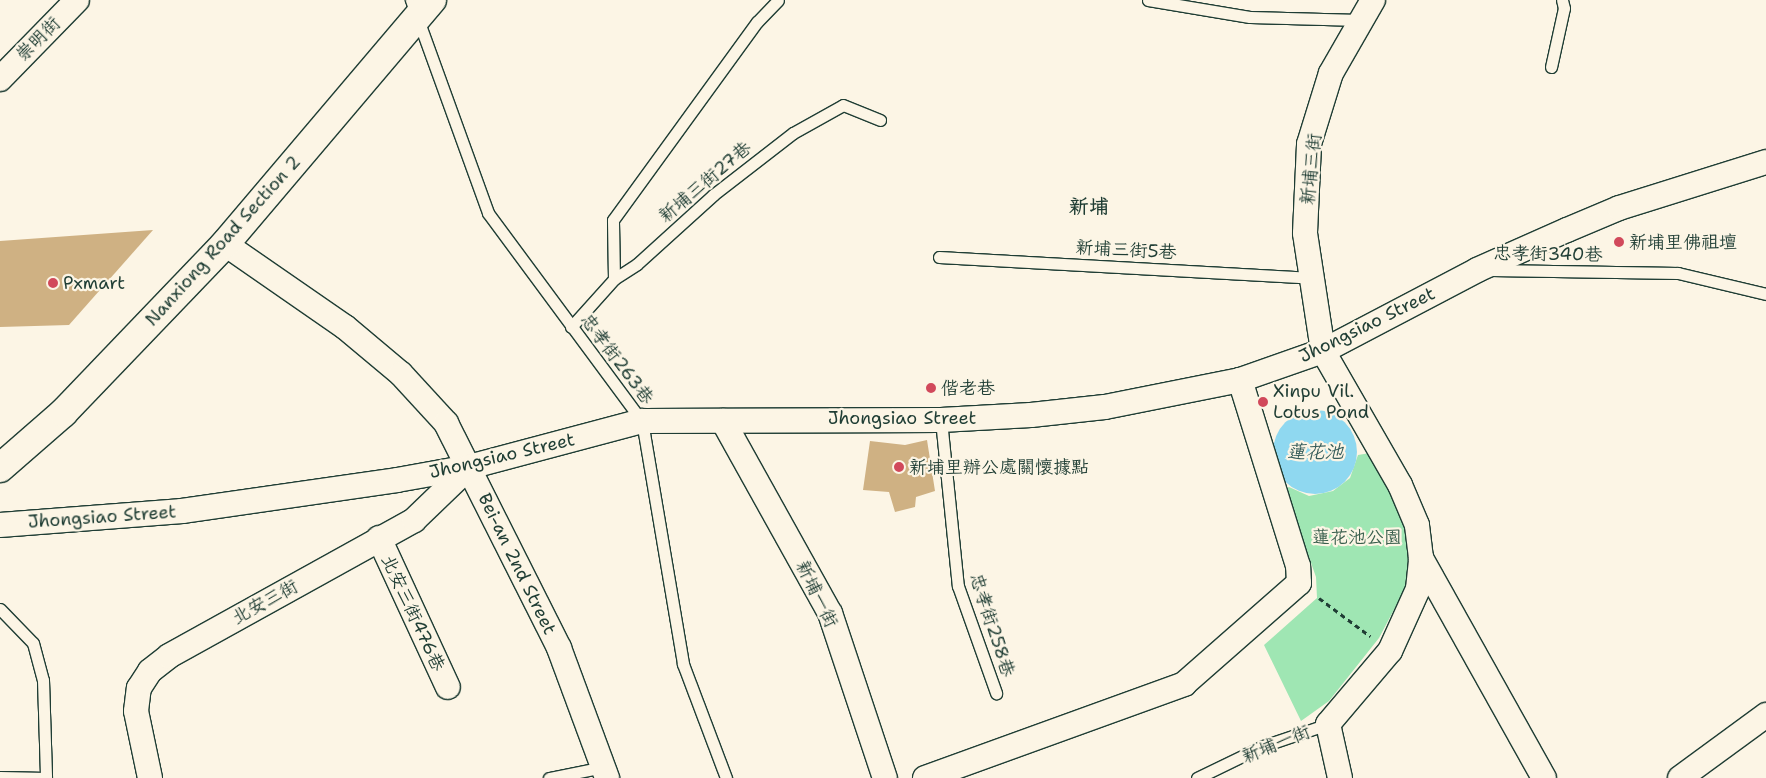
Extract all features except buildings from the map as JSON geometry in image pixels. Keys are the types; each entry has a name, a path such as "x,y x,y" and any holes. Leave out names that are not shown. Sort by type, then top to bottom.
{"main road":[{"name":"Nanxiong Road Section 2","path":"0,468 63,413 225,244 421,5"}],"street":[{"name":"崇明街","path":"0,79 77,0"},
{"name":"新埔三街","path":"1323,351 1305,233 1309,144 1331,73 1373,0"},
{"name":"Jhongsiao Street","path":"0,525 182,511 469,467 642,421 724,422 800,418 941,420 1105,407 1240,380 1323,351 1477,270 1620,208 1766,162"},
{"name":"Bei-an 2nd Street","path":"225,244 345,327 401,374 446,423 559,648 606,772"},
{"path":"1323,351 1400,485 1417,525 1421,558 1418,589 1390,651 1328,724 1340,778"},
{"path":"925,778 1184,684 1299,583 1298,566 1240,380"},
{"name":"新埔一街","path":"724,422 830,613 885,778"},
{"name":"北安三街","path":"150,778 136,711 139,688 150,671 169,656 414,520 469,467"},
{"name":"北安三街476巷","path":"379,538 448,687"},
{"path":"1421,558 1544,778"},
{"path":"1680,778 1765,717"}],"lane":[{"path":"614,279 613,220 757,22 778,0"},
{"path":"1148,0 1250,17 1360,20"},
{"path":"1552,67 1564,8 1562,0"},
{"name":"忠孝街263巷","path":"421,5 488,213 642,421 683,664 726,778"},
{"name":"新埔三街27巷","path":"572,327 614,279 637,264 712,195 793,134 843,104 880,120"},
{"name":"新埔三街5巷","path":"939,257 1312,278"},
{"name":"忠孝街340巷","path":"1477,270 1678,274 1766,294"},
{"name":"忠孝街258巷","path":"941,420 958,586 996,693"},
{"path":"0,609 32,642 40,670 46,778 0,777"},
{"name":"新埔一街","path":"1197,778 1263,746 1328,724"},
{"path":"549,778 606,772"}],"path":[{"path":"1299,583 1390,651"}],"green space":[{"name":"蓮花池公園","path":"1376,452 1409,531 1408,583 1379,638 1329,701 1301,721 1264,645 1317,598 1316,577 1285,489 1289,487 1309,496 1333,491 1350,478 1358,455"}],"water":[{"name":"蓮花池","path":"1315,410 1331,413 1345,422 1354,436 1357,452 1354,468 1345,482 1331,491 1315,494 1299,491 1285,482 1276,468 1273,452 1276,436 1285,422 1299,413"}],"place":[{"name":"新埔里佛祖壇","path":"1619,242"},
{"name":"Pxmart","path":"53,283"},
{"name":"偕老巷","path":"931,388"},
{"name":"Xinpu Vil. Lotus Pond","path":"1263,402"},
{"name":"新埔里辦公處關懷據點","path":"899,467"}],"district":[{"name":"新埔","path":"1089,206"}]}
